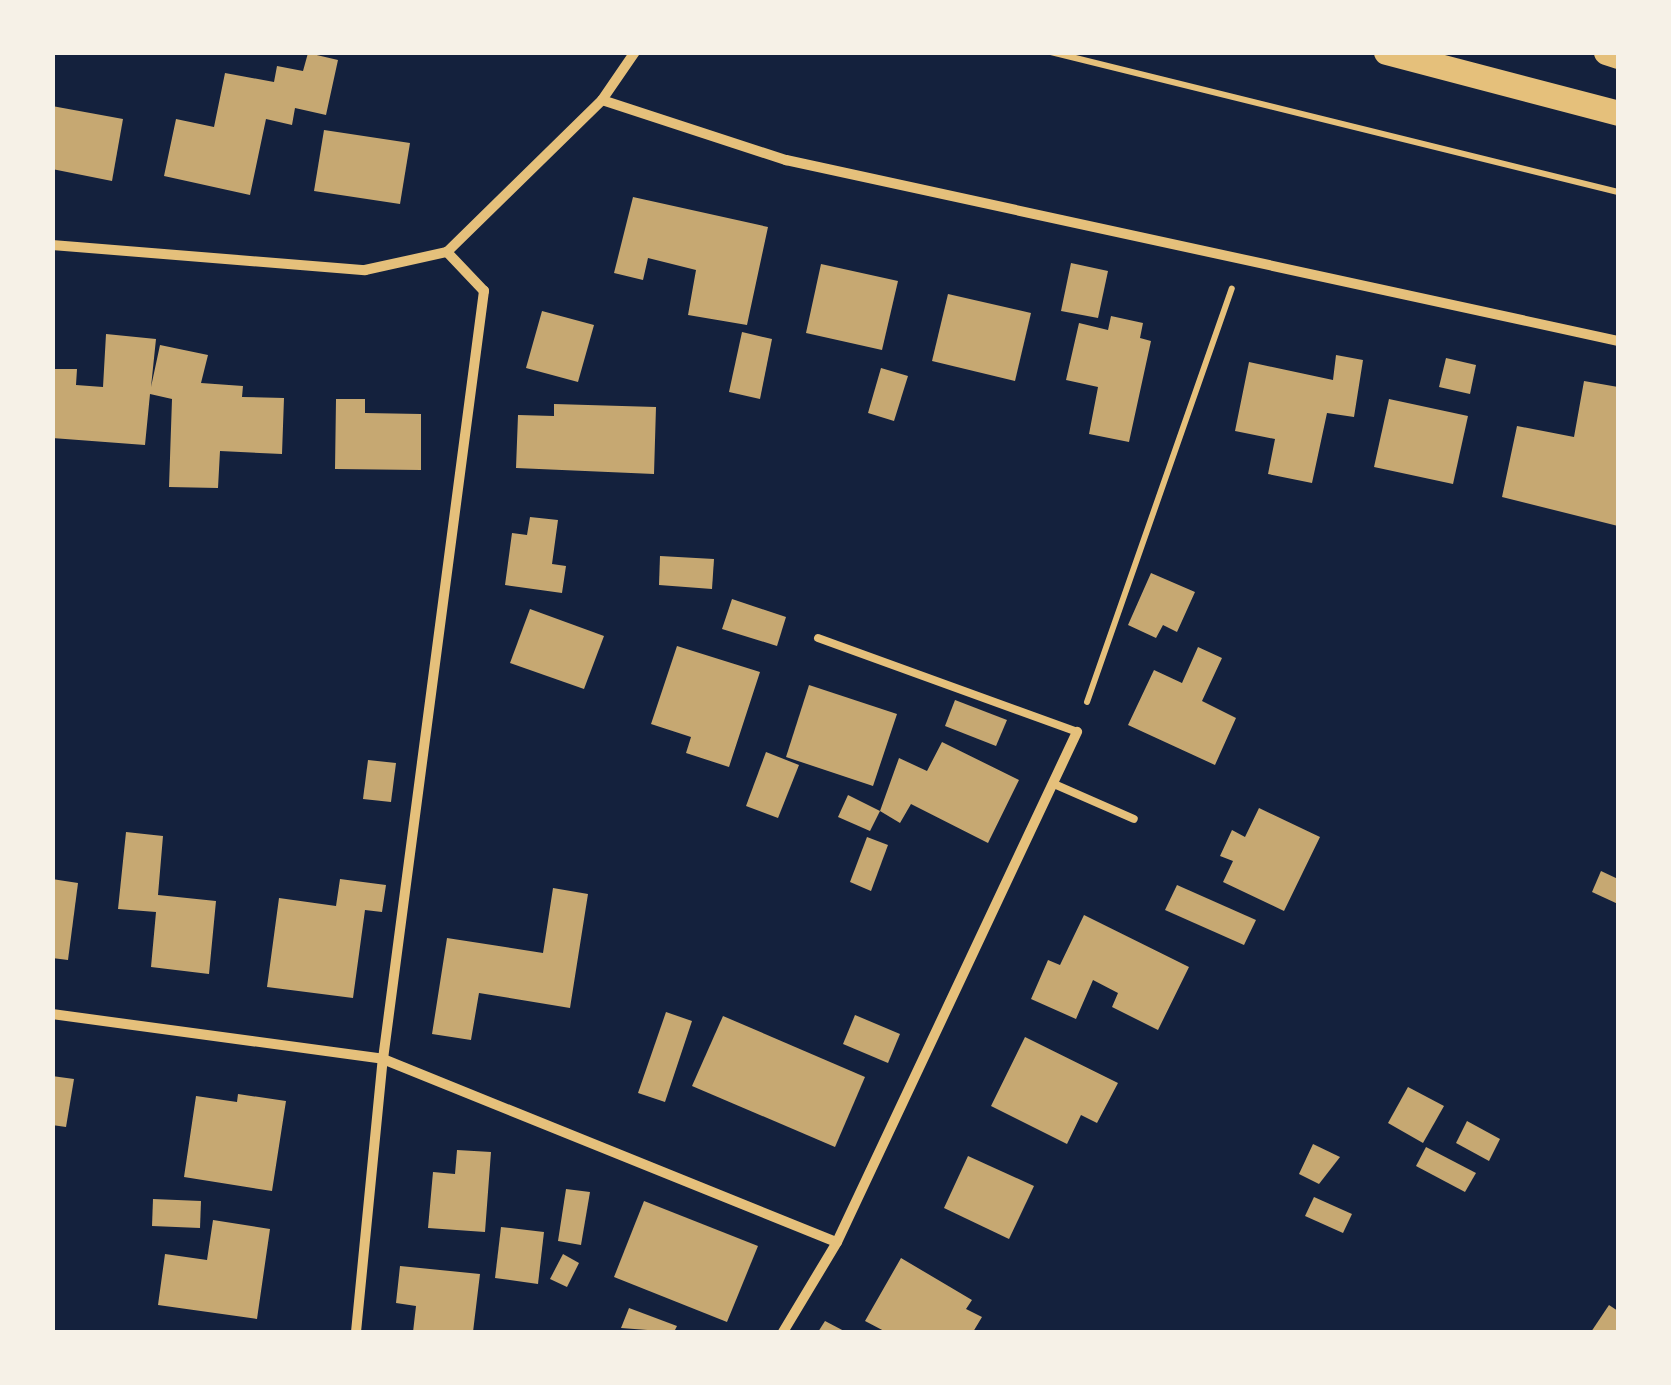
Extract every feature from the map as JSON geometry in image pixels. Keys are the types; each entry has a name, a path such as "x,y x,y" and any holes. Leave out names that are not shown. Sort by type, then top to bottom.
{"main road":[{"path":"1386,52 1618,114"},
{"path":"1606,52 1618,56"}],"street":[{"path":"52,245 365,270 446,252 602,100 635,52"},
{"path":"602,100 786,160 1618,341"},
{"path":"356,1332 383,1059 484,291 446,252"},
{"path":"783,1332 837,1242 1077,732"},
{"path":"52,1014 383,1059 837,1242"}],"lane":[{"path":"818,638 1077,732"},
{"path":"1054,784 1134,819"}],"path":[{"path":"1051,52 1618,192"},
{"path":"1077,732 1241,262"}],"building":[{"path":"308,53 338,60 326,115 295,108 292,125 266,119 250,195 164,176 176,119 214,127 225,73 274,82 277,66 303,71"},
{"path":"52,106 123,119 112,181 52,169"},
{"path":"324,130 410,143 400,204 314,191"},
{"path":"633,197 768,227 747,325 688,315 696,270 648,258 643,280 614,273"},
{"path":"1071,263 1108,271 1098,318 1061,311"},
{"path":"821,264 898,281 882,350 806,333"},
{"path":"948,294 1031,313 1015,381 932,361"},
{"path":"542,311 594,325 578,382 526,368"},
{"path":"1111,316 1143,323 1140,338 1151,341 1129,442 1089,434 1098,387 1066,380 1079,323 1108,330"},
{"path":"742,332 772,339 760,399 729,392"},
{"path":"106,334 156,339 151,387 160,345 208,355 201,383 243,386 242,397 284,398 282,454 220,451 218,488 169,487 172,399 150,394 145,445 52,438 52,369 77,369 76,385 103,387"},
{"path":"1336,355 1363,360 1354,417 1327,413 1312,483 1268,474 1275,439 1235,431 1249,362 1333,380"},
{"path":"1446,358 1476,365 1470,394 1439,387"},
{"path":"881,368 908,376 894,421 868,413"},
{"path":"1584,381 1618,387 1618,526 1502,497 1517,426 1574,437"},
{"path":"336,399 365,399 365,413 421,414 421,470 335,469"},
{"path":"1389,399 1468,416 1453,484 1374,467"},
{"path":"554,404 656,407 654,474 516,468 518,415 554,416"},
{"path":"530,517 558,520 552,564 566,566 562,593 505,585 512,533 527,535"},
{"path":"660,556 714,559 712,589 659,585"},
{"path":"1151,573 1195,592 1177,632 1163,625 1156,638 1128,625"},
{"path":"732,599 786,617 777,646 722,629"},
{"path":"530,609 604,636 584,689 510,663"},
{"path":"677,646 760,672 729,767 686,753 691,737 651,724"},
{"path":"1198,647 1222,658 1202,701 1236,718 1215,765 1128,725 1154,670 1182,683"},
{"path":"809,685 897,714 873,786 786,757"},
{"path":"955,700 1007,720 996,746 945,726"},
{"path":"942,742 1019,780 988,843 911,804 900,823 880,811 899,758 927,771"},
{"path":"766,752 799,765 778,818 746,806"},
{"path":"368,760 396,763 391,802 363,799"},
{"path":"848,795 880,811 870,831 838,817"},
{"path":"1259,808 1320,837 1284,911 1223,882 1233,861 1220,856 1232,830 1245,837"},
{"path":"126,832 163,836 158,895 216,901 209,974 151,967 156,912 118,909"},
{"path":"867,837 888,845 871,891 850,882"},
{"path":"1601,871 1618,879 1618,904 1592,892"},
{"path":"52,879 78,883 68,960 52,958"},
{"path":"340,879 386,885 382,912 365,910 353,998 267,987 279,898 336,906"},
{"path":"1177,885 1256,920 1244,945 1165,910"},
{"path":"553,888 588,894 570,1008 479,993 471,1040 432,1034 447,938 543,953"},
{"path":"1084,915 1189,967 1158,1030 1112,1007 1118,993 1093,980 1076,1019 1031,999 1048,960 1060,965"},
{"path":"666,1012 692,1021 665,1102 638,1093"},
{"path":"855,1015 900,1034 888,1063 843,1044"},
{"path":"723,1016 865,1077 835,1147 692,1086"},
{"path":"1025,1037 1118,1083 1097,1123 1081,1115 1067,1144 991,1106"},
{"path":"52,1076 74,1079 66,1127 52,1125"},
{"path":"1408,1087 1444,1106 1423,1143 1388,1123"},
{"path":"238,1094 286,1101 272,1191 184,1177 196,1096 237,1102"},
{"path":"1467,1121 1500,1139 1489,1161 1456,1143"},
{"path":"1313,1144 1340,1157 1319,1184 1299,1174"},
{"path":"1426,1147 1476,1173 1465,1192 1416,1166"},
{"path":"457,1150 491,1152 485,1232 428,1228 433,1172 455,1174"},
{"path":"968,1156 1034,1186 1009,1239 944,1208"},
{"path":"566,1189 590,1192 581,1245 558,1241"},
{"path":"1314,1197 1352,1214 1343,1233 1305,1216"},
{"path":"153,1199 201,1201 200,1228 152,1226"},
{"path":"644,1201 758,1246 727,1322 614,1277"},
{"path":"213,1220 270,1229 257,1319 158,1305 165,1254 207,1260"},
{"path":"501,1227 544,1232 538,1284 495,1278"},
{"path":"563,1254 579,1263 567,1287 550,1279"},
{"path":"901,1258 972,1300 966,1309 982,1317 973,1332 886,1332 865,1321"},
{"path":"400,1266 480,1274 473,1332 413,1332 416,1306 396,1303"},
{"path":"1609,1305 1618,1311 1618,1332 1591,1332"},
{"path":"629,1308 677,1326 674,1332 621,1328"},
{"path":"825,1321 846,1332 818,1332"}]}
